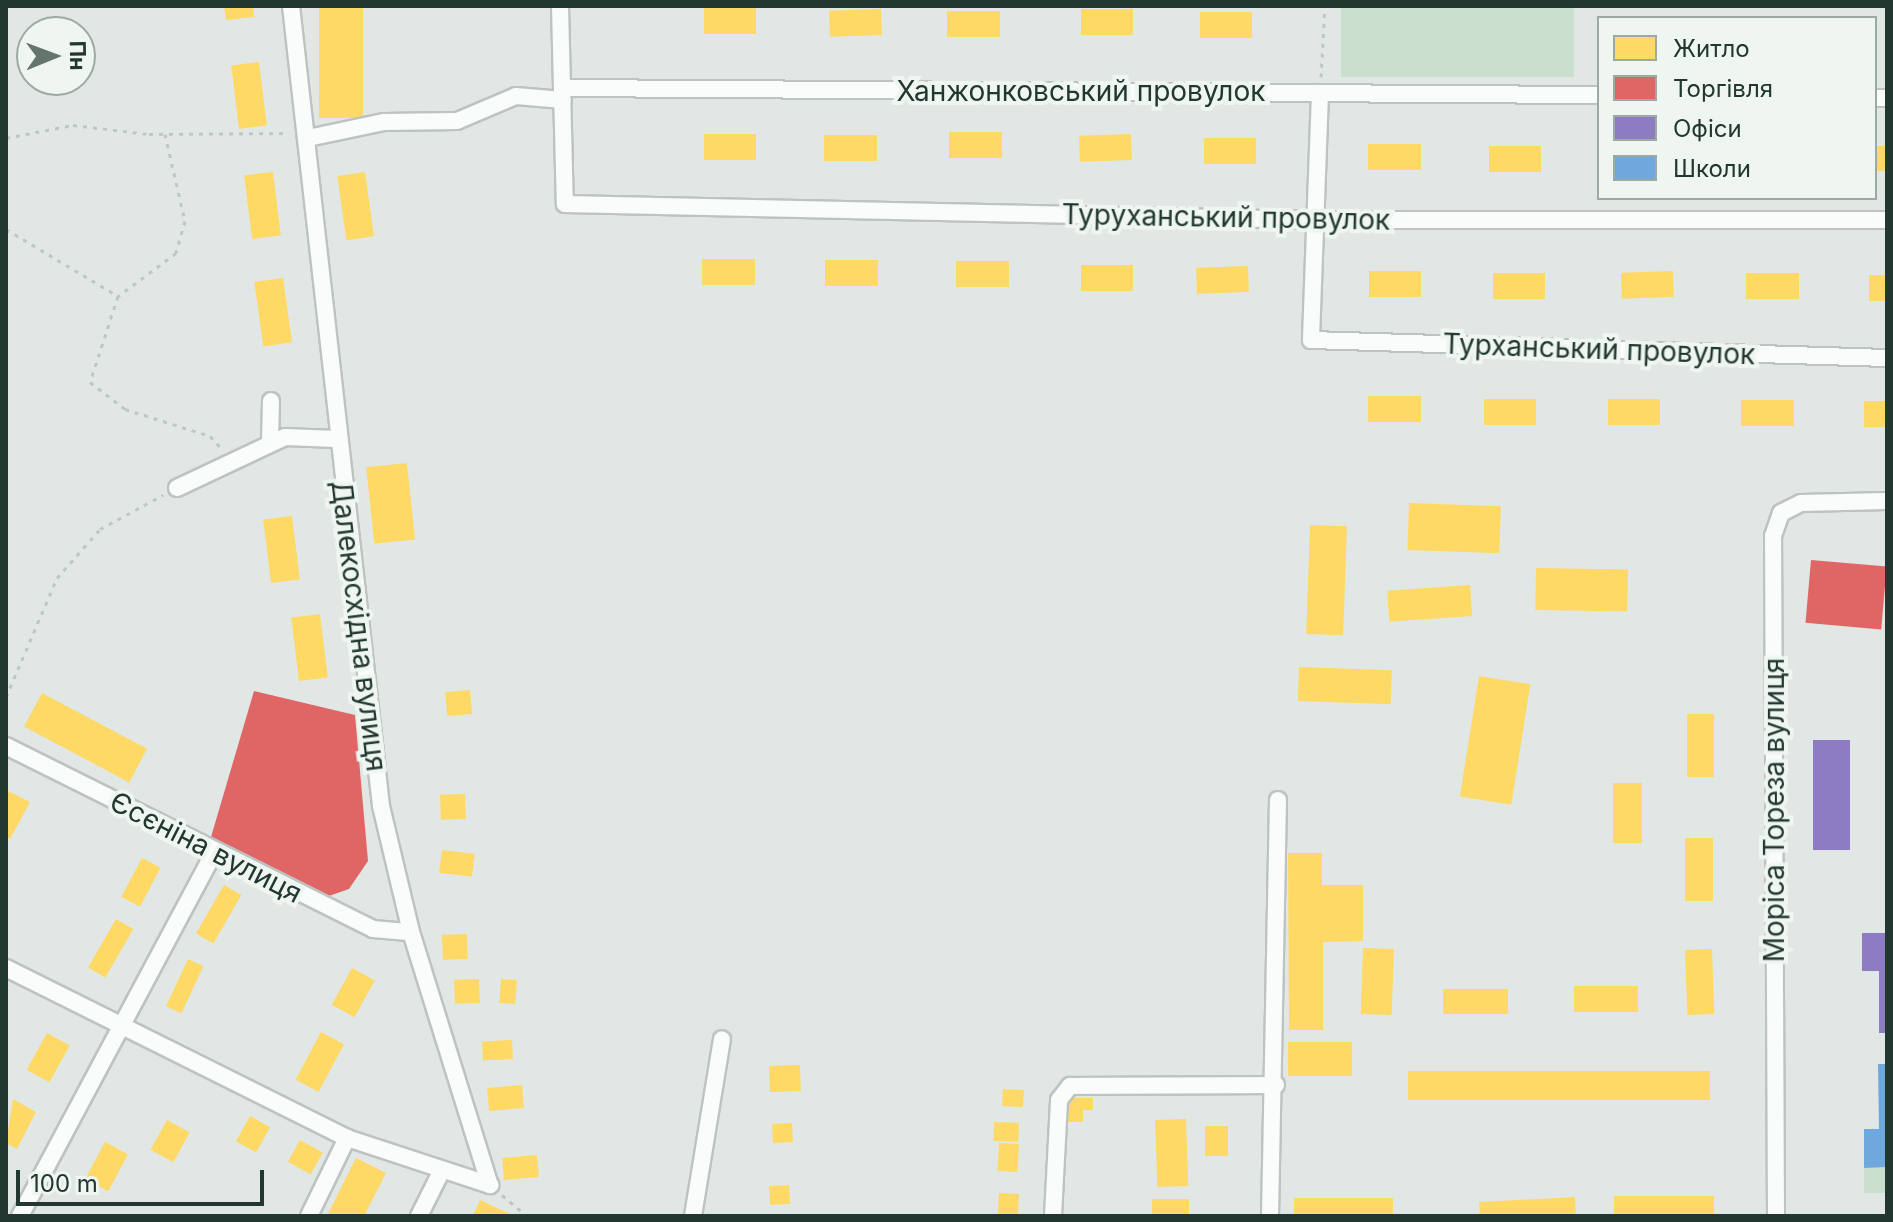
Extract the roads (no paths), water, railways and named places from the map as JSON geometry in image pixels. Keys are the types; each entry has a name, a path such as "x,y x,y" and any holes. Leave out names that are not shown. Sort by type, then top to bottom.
{"street":[{"name":"Далекосхідна вулиця","path":"291,6 308,138 336,439 381,806 411,932 490,1185 441,1172"},
{"path":"560,6 563,94"},
{"path":"1315,220 1320,93"},
{"name":"Ханжонковський провулок","path":"308,138 384,122 457,121 516,96 563,94 1597,95"},
{"name":"Туруханський провулок","path":"563,94 565,204 1315,220 1887,220"},
{"name":"Турханський провулок","path":"1315,220 1311,340 1887,358"},
{"path":"270,442 271,401"},
{"path":"177,488 270,442 336,439"},
{"name":"Моріса Тореза вулиця","path":"1776,1216 1773,536 1781,513 1801,503 1887,501"},
{"name":"Єсєніна вулиця","path":"6,746 373,929 411,932"},
{"path":"1270,1216 1276,1085 1278,800"},
{"path":"20,1216 126,1028 214,852"},
{"path":"6,968 347,1138 441,1172 419,1216"},
{"path":"693,1216 722,1039"},
{"path":"1053,1216 1059,1100 1070,1086 1276,1085"},
{"path":"309,1216 347,1138"}]}
